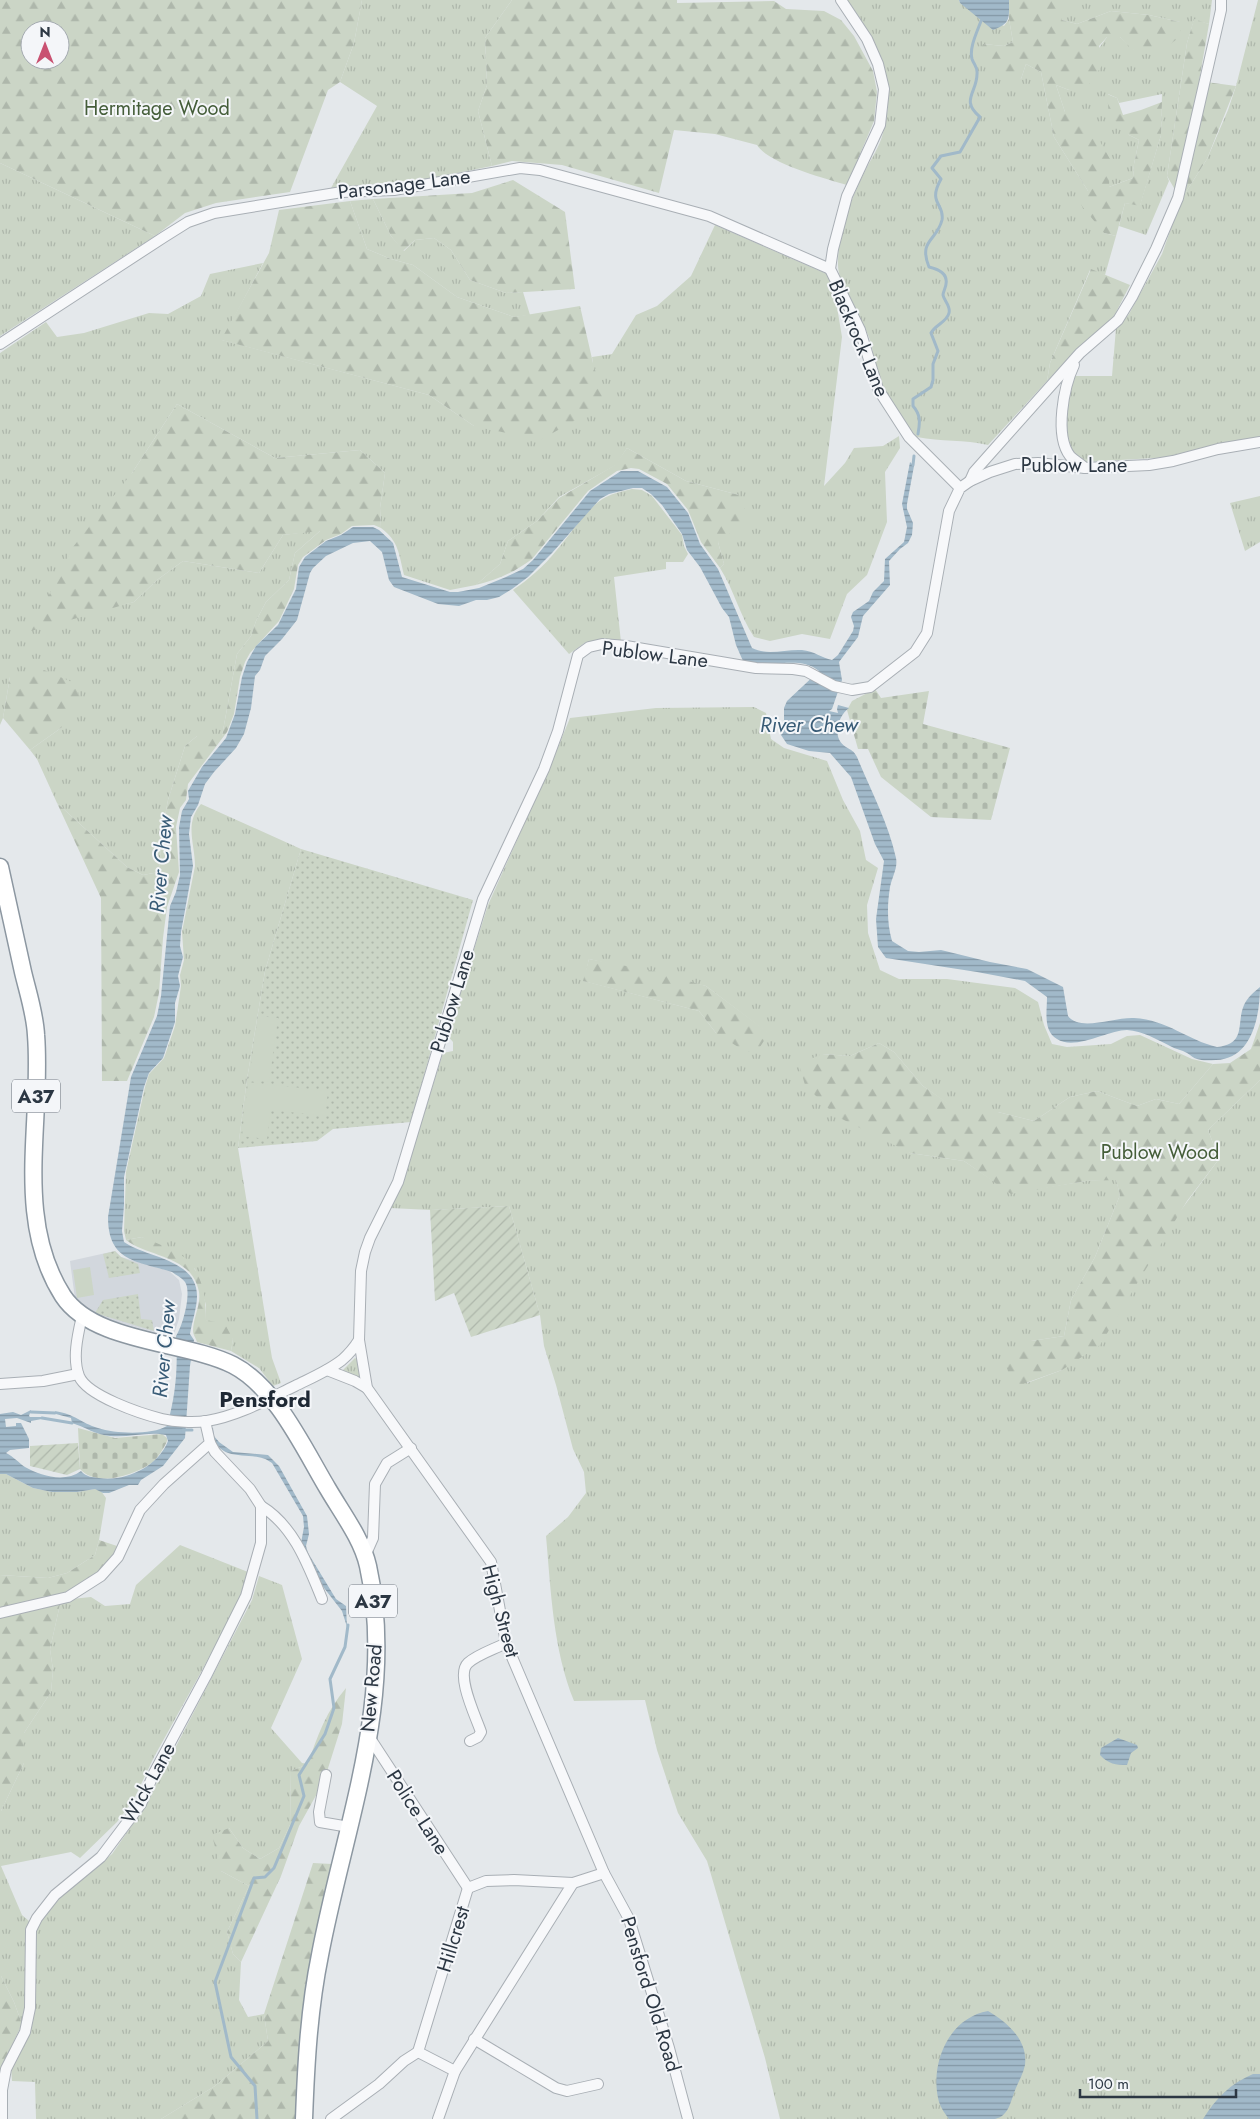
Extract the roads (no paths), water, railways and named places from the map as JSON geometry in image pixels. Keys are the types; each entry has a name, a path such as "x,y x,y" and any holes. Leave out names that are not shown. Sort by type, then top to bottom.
{"highway":[{"name":"A37","path":"0,867 36,1033 37,1081 34,1179 37,1228 42,1251 56,1282 70,1305 82,1316"},
{"name":"New Road","path":"82,1316 101,1326 202,1354 227,1363 244,1372 271,1398 318,1471 365,1556 371,1584 377,1650 376,1680 368,1735 316,1977 308,2048 304,2119"}],"street":[{"name":"Blackrock Lane","path":"841,0 867,39 878,64 884,89 880,125 847,196 833,249 830,269 860,330 878,389 892,414 923,453 960,488"},
{"path":"970,481 974,472 1080,353 1118,320 1156,249 1178,198 1221,10 1221,0"},
{"name":"Parsonage Lane","path":"0,344 188,222 214,213 288,199 342,192 394,190 520,168 540,170 709,216 830,269"},
{"path":"1080,353 1069,375 1063,397 1062,418 1064,439 1069,455 1085,468"},
{"name":"Publow Lane","path":"359,1340 361,1271 365,1252 398,1182 483,899 544,769 558,731 578,655 589,647 602,644 756,668 806,671 834,686 852,690 870,687 915,652 928,634 949,511 960,488 970,481 1015,464 1038,463 1085,468 1172,461 1218,449 1260,442"},
{"path":"82,1316 76,1356 78,1374 83,1383 125,1407 164,1419 205,1421 271,1398 327,1370 343,1359 359,1340"},
{"name":"High Street","path":"359,1340 367,1388 491,1562 506,1643 604,1873"},
{"path":"327,1370 367,1388"},
{"path":"0,1384 42,1381 78,1374"},
{"path":"205,1421 210,1443 215,1452 250,1489 261,1506 277,1517 298,1545 322,1599"},
{"path":"0,1613 68,1597 101,1576 118,1557 140,1510 164,1484 210,1443"},
{"path":"365,1556 373,1538 375,1484 387,1463 411,1448"},
{"name":"Wick Lane","path":"2,2119 2,2090 6,2069 25,2032 30,2008 31,1930 37,1918 55,1895 101,1856 141,1804 154,1773 246,1596 261,1543 263,1513 261,1506"},
{"path":"470,1740 478,1737 481,1732 464,1682 463,1672 468,1663 506,1643"},
{"name":"Police Lane","path":"368,1735 468,1888"},
{"path":"326,1775 319,1812 320,1822 349,1827"},
{"name":"Hillcrest","path":"418,2052 468,1888 486,1881 514,1880 573,1883 604,1873"},
{"name":"Pensford Old Road","path":"604,1873 629,1919 669,2048 688,2119"},
{"path":"438,2119 455,2071 573,1883"},
{"path":"474,2039 556,2088 567,2091 598,2084"},
{"path":"331,2119 380,2084 404,2061 418,2052 455,2071"}],"water":[{"path":"959,0 1009,0 1008,19 1003,25 993,30 960,3"},
{"path":"910,462 914,466 907,509 913,523 912,535 908,543 889,561 890,585 863,616 858,637 839,662 842,680 832,709 829,711 838,713 838,705 849,708 839,721 837,733 841,743 857,757 884,819 893,845 896,865 890,887 888,908 888,921 892,941 908,951 941,950 1027,969 1063,987 1068,1016 1073,1021 1098,1023 1126,1018 1146,1020 1157,1022 1196,1040 1217,1047 1233,1042 1237,1037 1244,1005 1260,987 1256,1023 1246,1044 1228,1058 1202,1060 1196,1059 1149,1036 1127,1030 1073,1043 1064,1042 1053,1036 1048,1026 1047,997 1025,981 886,958 878,947 876,919 884,861 875,844 851,777 830,753 809,751 787,744 779,732 784,720 784,708 787,701 819,671 802,664 765,664 743,661 736,645 729,617 722,608 700,567 687,550 682,534 662,505 642,488 633,488 609,494 600,499 552,553 528,577 512,589 499,597 476,600 459,606 438,604 394,587 389,580 382,552 370,541 353,543 326,556 310,573 297,620 265,656 260,670 255,676 251,708 244,734 236,748 205,784 198,805 191,817 189,834 193,866 181,932 180,946 183,957 178,976 180,986 175,1003 175,1022 163,1058 149,1073 144,1087 124,1177 122,1231 124,1242 180,1267 189,1274 195,1284 197,1301 190,1334 194,1340 190,1366 185,1438 163,1466 141,1480 138,1485 129,1485 109,1493 103,1493 95,1489 77,1492 52,1492 33,1488 6,1474 0,1474 0,1414 13,1412 21,1415 31,1410 30,1417 42,1417 42,1419 31,1421 31,1423 17,1418 5,1419 6,1427 16,1426 16,1423 21,1423 29,1439 29,1448 10,1450 6,1453 25,1467 53,1477 68,1477 81,1471 87,1476 109,1479 130,1475 140,1471 157,1458 168,1441 166,1435 159,1434 110,1436 100,1434 72,1423 71,1418 56,1414 55,1411 68,1414 87,1424 106,1430 134,1433 152,1431 167,1426 176,1381 176,1336 186,1309 187,1287 180,1277 172,1272 136,1262 119,1251 113,1243 109,1232 108,1217 131,1077 157,1016 161,996 170,906 180,875 179,827 182,811 189,799 188,791 202,767 226,738 235,714 247,662 256,646 278,625 296,589 299,567 305,557 326,541 341,535 353,527 373,527 393,543 402,577 450,592 479,588 523,569 533,560 590,491 621,471 638,471 667,487 688,513 700,544 718,569 752,648 764,652 806,651 832,660 838,655 853,631 854,626 851,617 853,612 869,601 873,592 884,581 885,559 904,542 907,527 902,504"},
{"path":"211,1428 213,1428 214,1436 219,1442 233,1452 268,1455 279,1466 307,1516 309,1534 306,1546 308,1553 336,1599 346,1606 347,1627 342,1611 324,1588 304,1552 301,1543 304,1527 303,1516 272,1463 264,1459 228,1453 220,1449 215,1441"},
{"path":"1118,1738 1137,1745 1138,1748 1131,1753 1127,1765 1112,1763 1100,1755 1101,1748"},
{"path":"988,2011 1009,2026 1020,2040 1025,2056 1023,2072 1008,2109 1003,2115 995,2119 949,2119 939,2102 937,2088 937,2073 945,2045 952,2033 962,2023 974,2015"},
{"path":"1253,2074 1260,2074 1260,2119 1203,2119 1224,2092 1237,2082"}],"waterway":[{"path":"918,434 919,419 913,406 913,399 931,387 933,364 938,351 931,333 946,319 949,310 943,295 946,285 944,274 939,270 929,267 926,258 927,246 940,227 942,220 941,210 936,198 937,187 941,179 932,168 941,156 960,152 980,117 974,111 970,101 977,72 971,55 981,21"},
{"path":"913,465 914,456"},
{"name":"River Chew","path":"31,1412 55,1413"},
{"name":"River Chew","path":"42,1418 72,1423"},
{"path":"183,1430 192,1430"},
{"path":"257,2119 255,2086 231,2057 215,1982 254,1878 265,1877 274,1868 304,1796 299,1775 325,1734 334,1708 330,1679 345,1647 348,1625"}],"district":[{"name":"Pensford","path":"265,1399"}],"park label":[{"name":"Hermitage Wood","path":"157,108"},
{"name":"Publow Wood","path":"1160,1152"}]}
